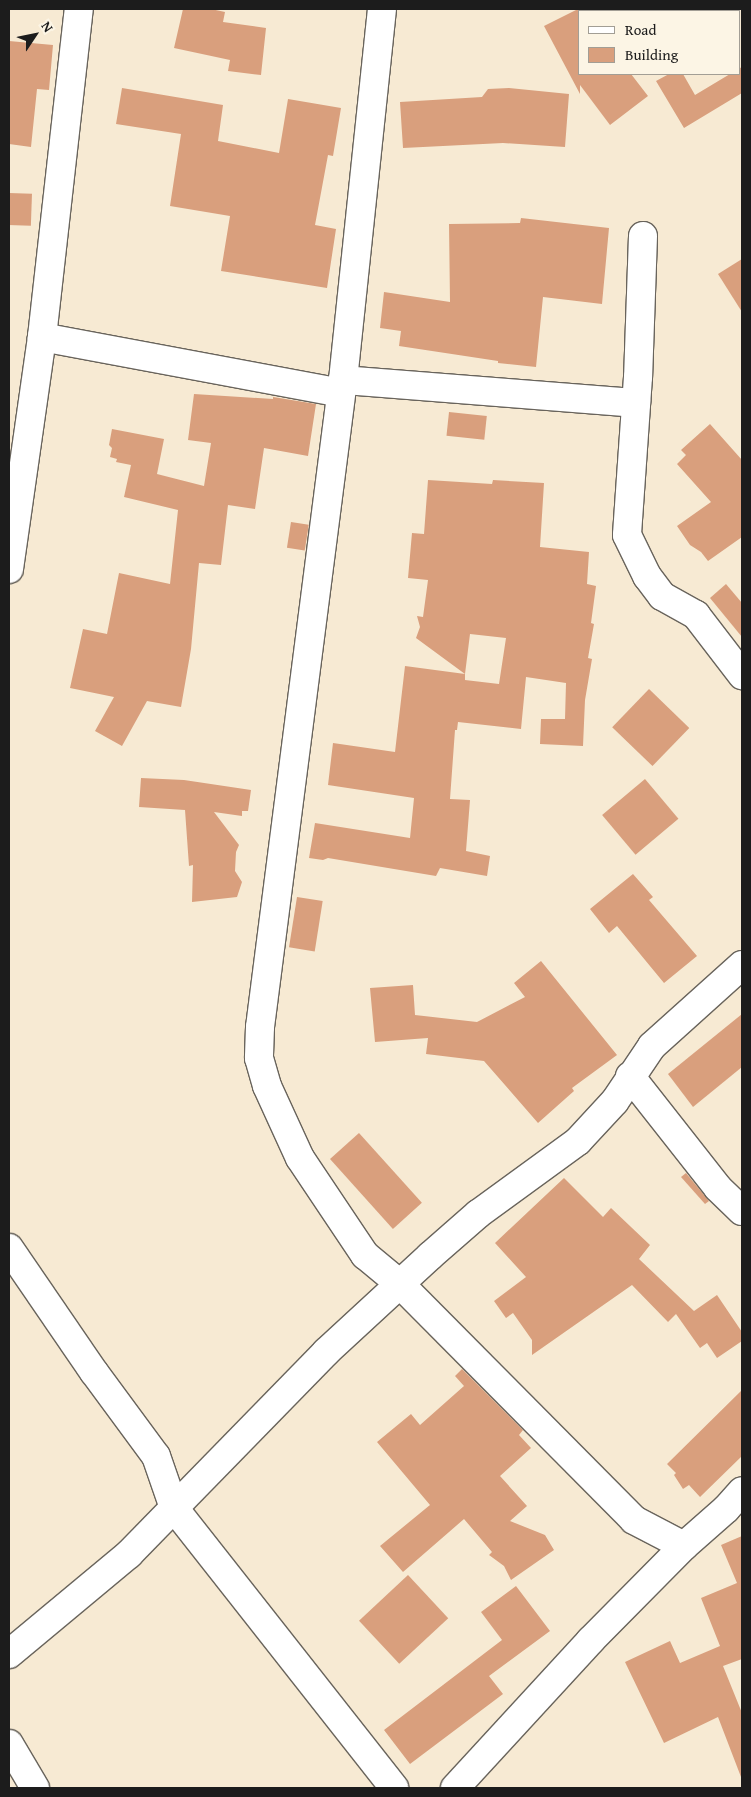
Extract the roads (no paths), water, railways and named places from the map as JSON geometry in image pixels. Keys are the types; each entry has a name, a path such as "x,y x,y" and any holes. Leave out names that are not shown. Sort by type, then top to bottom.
{"street":[{"path":"9,569 42,337 79,9"},
{"path":"382,9 341,387 260,1027 259,1058 266,1086 300,1158 365,1255 400,1284 634,1520 684,1546"},
{"path":"643,236 636,403 627,535 647,576 662,596 696,615 742,675"},
{"path":"42,337 341,387 636,403"},
{"path":"9,1654 129,1554 326,1352 400,1284 478,1214 578,1141 615,1102 630,1076 652,1046 742,965"},
{"path":"630,1076 718,1188 742,1211"},
{"path":"9,1248 94,1372 156,1456 174,1508 394,1788"},
{"path":"454,1788 590,1641 684,1546 726,1509 742,1491"},
{"path":"9,1744 35,1788"}]}
